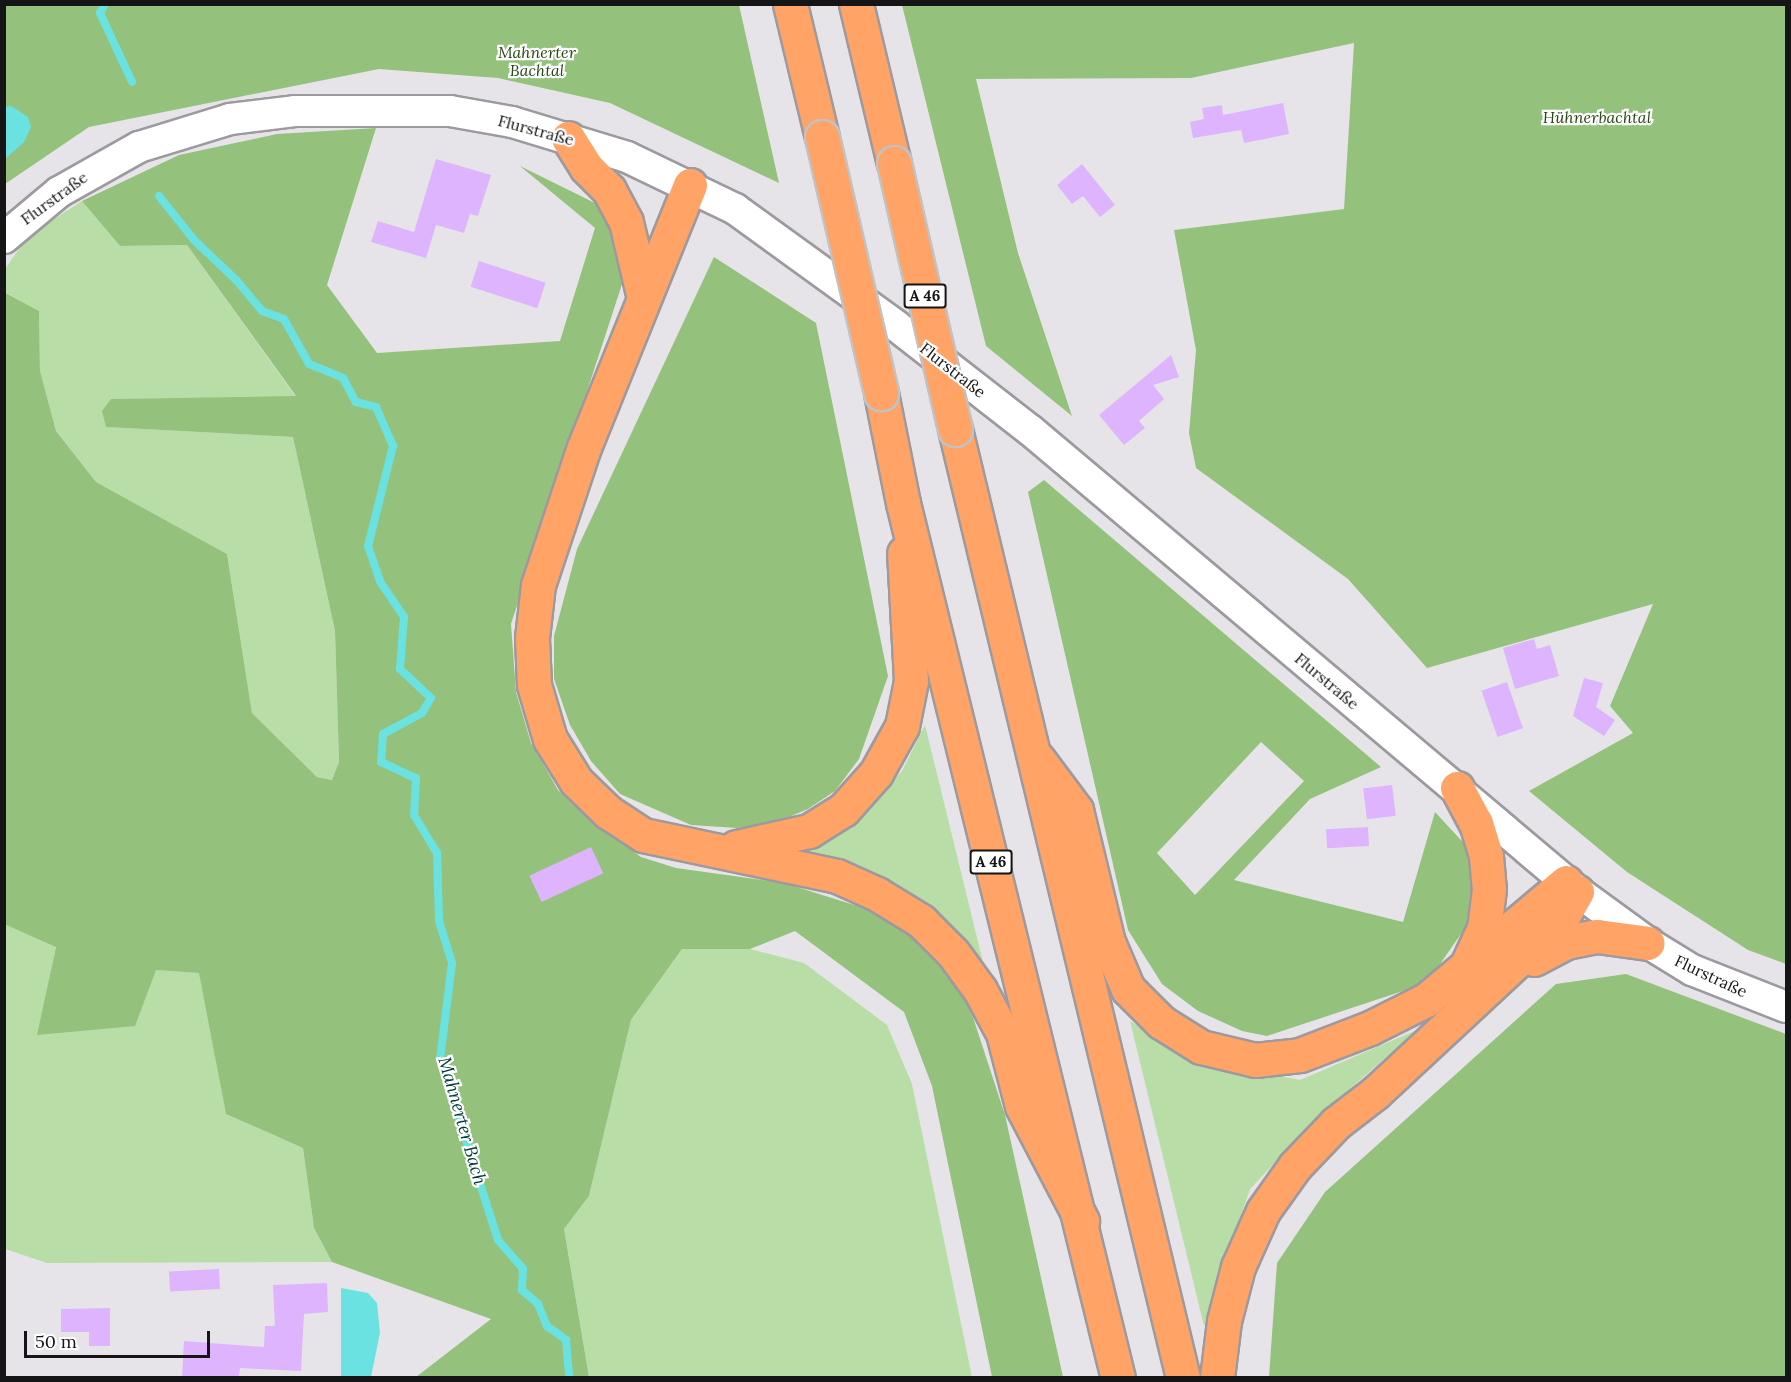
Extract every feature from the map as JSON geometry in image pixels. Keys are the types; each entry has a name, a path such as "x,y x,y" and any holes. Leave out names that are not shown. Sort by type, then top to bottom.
{"highway":[{"name":"A 46","path":"790,4 881,393 903,503 1082,1221 1118,1377"},
{"name":"A 46","path":"856,4 1029,746 1183,1377"},
{"path":"567,138 586,167 609,190 626,222 644,298"},
{"path":"690,185 584,447 538,585 532,638 534,685 550,739 576,781 608,812 643,835 837,876 877,894 921,921 945,945 980,990 1003,1033 1022,1106 1082,1221"},
{"path":"715,851 809,831 843,810 882,764 902,726 911,681 903,503"},
{"path":"1029,746 1076,810 1108,942 1128,989 1161,1022 1201,1047 1255,1060 1300,1055 1379,1024 1426,1000 1572,887"},
{"path":"1457,788 1476,823 1486,856 1489,889 1484,928 1465,971"},
{"path":"1216,1377 1238,1267 1263,1211 1288,1175 1336,1123 1375,1093 1560,921 1572,887"},
{"path":"1501,978 1566,942 1597,936 1648,943"}],"main road":[{"name":"Flurstraße","path":"4,238 59,192 102,165 177,132 230,119 295,111 416,109 479,115 567,138 627,157 690,185 735,209 789,245 1030,430 1572,887 1648,943 1692,970 1786,1007"}],"green space":[{"name":"Mahnerter Bachtal","path":"5,4 739,5 779,183 610,103 498,78 379,69 89,127 5,184"},
{"name":"Hühnerbachtal","path":"902,5 1786,5 1786,964 1748,950 1627,872 1529,791 1633,733 1610,706 1653,604 1427,668 1348,579 1196,468 1189,433 1196,350 1174,230 1344,209 1354,43 1191,78 976,79 1018,253 1072,416 986,346"},
{"path":"376,128 327,285 377,353 560,341 595,228 520,166 599,205 627,269 511,624 516,692 531,743 558,790 589,820 641,857 676,868 784,883 867,909 913,934 968,1002 1005,1115 1063,1377 992,1377 932,1086 904,1012 795,931 750,949 682,949 631,1020 589,1196 564,1229 589,1377 416,1377 491,1319 332,1262 314,1228 303,1148 226,1114 199,973 156,970 135,1026 37,1035 56,947 4,924 4,292 39,311 40,371 56,431 96,482 227,554 252,713 317,777 332,780 339,762 335,631 293,437 106,427 102,411 111,399 296,396 187,245 120,246 82,201 179,155 277,134"},
{"path":"82,201 120,246 187,245 296,397 111,399 107,427 293,437 335,631 339,763 332,780 317,777 252,713 227,554 96,482 56,431 40,371 39,311 5,292 5,269 28,236"},
{"path":"714,257 816,323 888,676 859,759 835,791 808,809 777,822 737,828 691,825 620,794 591,761 570,725 554,679 554,636 577,549"},
{"path":"1044,480 1381,767 1310,799 1234,880 1403,922 1435,812 1471,851 1474,915 1427,983 1267,1036 1242,1031 1198,1011 1162,984 1128,930 1028,492","holes":["1261,742 1304,781 1195,895 1157,853"]},
{"path":"925,725 983,962 926,904 872,875 799,854 861,817 902,771"},
{"path":"5,924 56,946 38,1035 156,970 200,973 226,1114 303,1148 314,1228 332,1262 47,1263 5,1249"},
{"path":"682,949 750,949 804,963 887,1025 912,1084 972,1377 589,1377 564,1229 589,1196 631,1020"},
{"path":"1626,974 1786,1034 1786,1377 1269,1377 1277,1263 1325,1192 1556,984"},
{"path":"1130,1021 1194,1060 1300,1080 1417,1030 1319,1116 1250,1189 1204,1326"}],"water":[{"path":"11,106 28,117 31,127 24,142 5,159 5,107"},
{"path":"341,1288 368,1293 377,1303 380,1333 371,1377 341,1377"}],"building":[{"path":"1283,103 1289,134 1244,143 1241,130 1193,138 1190,122 1204,119 1202,108 1222,105 1223,115"},
{"path":"436,159 491,175 478,216 470,214 464,233 436,225 426,258 371,242 378,221 414,232"},
{"path":"1082,164 1115,205 1100,217 1083,196 1072,204 1057,185"},
{"path":"479,261 546,283 537,308 471,287"},
{"path":"1171,355 1179,377 1153,385 1164,399 1139,421 1145,428 1124,445 1099,415"},
{"path":"1534,639 1537,649 1550,645 1559,676 1515,689 1503,648"},
{"path":"1584,678 1603,683 1596,707 1615,720 1604,736 1573,716"},
{"path":"1507,682 1523,728 1497,737 1481,691"},
{"path":"1392,785 1396,816 1367,819 1363,789"},
{"path":"1368,827 1369,846 1327,848 1326,829"},
{"path":"591,847 603,873 542,902 529,876"},
{"path":"219,1269 220,1289 170,1292 169,1272"},
{"path":"327,1283 328,1312 304,1314 301,1371 240,1368 239,1377 182,1377 184,1341 264,1347 265,1326 275,1326 273,1285"},
{"path":"110,1308 110,1346 89,1346 89,1332 61,1332 61,1309"}],"waterway":[{"name":"Mahnerter Bach","path":"105,4 100,13 132,82"},
{"name":"Mahnerter Bach","path":"159,196 194,240 237,281 262,311 284,319 309,364 343,378 356,402 376,407 393,446 368,546 381,583 404,617 400,669 431,698 422,713 383,734 381,762 416,778 414,815 437,853 439,921 452,963 440,1059 498,1240 523,1269 522,1290 538,1304 547,1326 566,1340 569,1378"}]}
